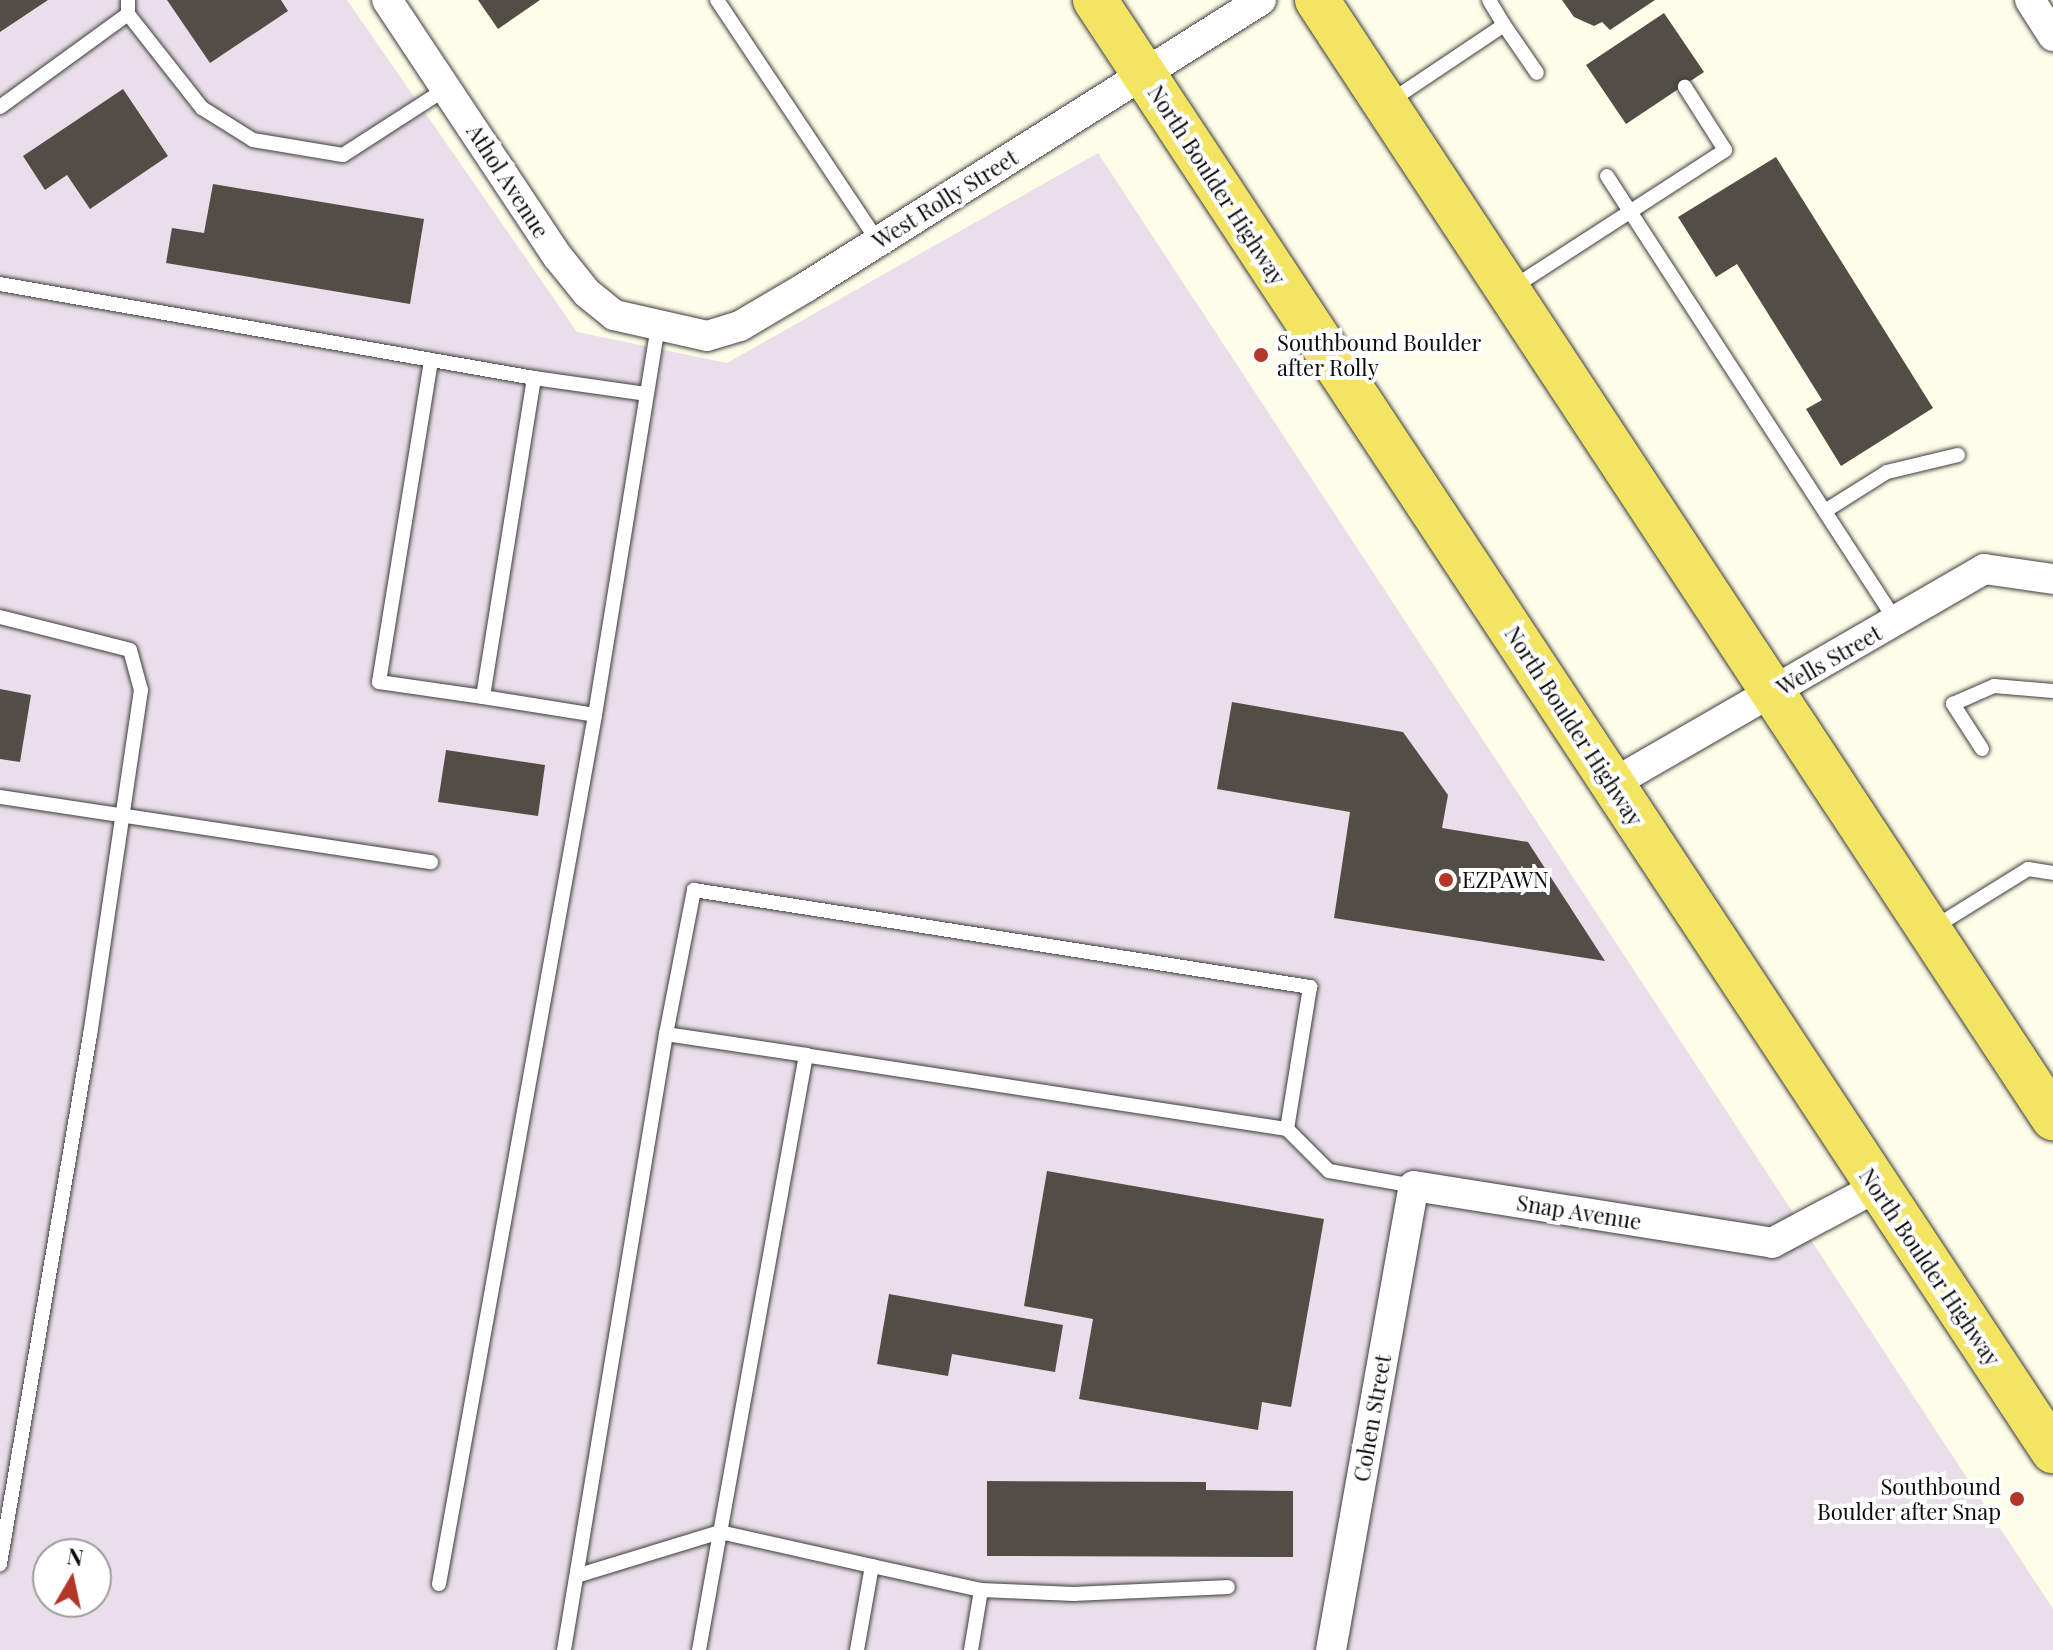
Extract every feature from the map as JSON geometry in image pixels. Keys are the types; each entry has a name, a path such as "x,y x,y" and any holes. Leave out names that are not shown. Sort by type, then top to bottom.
{"main road":[{"name":"North Boulder Highway","path":"1095,0 1875,1188 2053,1451"},
{"path":"1317,0 2053,1118"}],"street":[{"name":"Athol Avenue","path":"387,0 587,293 614,315 658,328"},
{"name":"West Rolly Street","path":"658,328 707,336 740,326 1261,0"},
{"path":"2030,0 2053,36"},
{"name":"Wells Street","path":"1612,784 1984,569 2053,579"},
{"name":"Snap Avenue","path":"1414,1186 1772,1243 1875,1188"},
{"name":"Cohen Street","path":"1331,1650 1414,1186"}],"lane":[{"path":"717,0 878,241"},
{"path":"1489,0 1537,73"},
{"path":"0,107 128,7 202,108 253,140 343,155 447,88"},
{"path":"1385,104 1504,25"},
{"path":"1508,290 1725,150 1685,87"},
{"path":"1607,176 1896,622"},
{"path":"0,284 534,378 646,394"},
{"path":"439,1584 595,715 658,328"},
{"path":"431,360 379,682 595,715"},
{"path":"483,697 534,378"},
{"path":"1825,511 1887,472 1958,455"},
{"path":"0,617 130,650 141,690 0,1564"},
{"path":"1982,749 1953,704 1994,686 2053,691"},
{"path":"0,797 431,862"},
{"path":"1929,930 2028,869 2053,873"},
{"path":"564,1650 579,1575 666,1034 694,890 1310,987 1287,1129 666,1034"},
{"path":"699,1650 806,1055"},
{"name":"Snap Avenue","path":"1287,1129 1329,1171 1414,1186"},
{"path":"579,1575 720,1532 981,1590 1074,1594 1228,1587"},
{"path":"857,1650 872,1566"},
{"path":"971,1650 981,1590"}],"shaded area":[{"path":"0,0 347,0 577,332 727,363 1098,153 2053,1609 2053,1650 0,1650"}],"building":[{"path":"0,0 48,0 0,32"},
{"path":"167,0 281,0 288,11 210,63"},
{"path":"478,0 540,0 498,29"},
{"path":"1562,0 1655,0 1610,30 1602,22 1594,26 1574,17"},
{"path":"1664,13 1704,72 1626,124 1586,65"},
{"path":"123,89 168,156 90,209 67,175 45,190 23,156"},
{"path":"1776,157 1933,408 1841,466 1806,409 1822,400 1737,264 1716,277 1678,217"},
{"path":"213,184 424,219 410,304 166,263 172,228 204,233"},
{"path":"0,689 31,695 20,762 0,759"},
{"path":"1232,702 1403,732 1448,795 1442,828 1528,842 1605,961 1334,918 1350,812 1217,789"},
{"path":"446,750 545,765 538,816 438,802"},
{"path":"1047,1171 1324,1219 1291,1407 1262,1402 1258,1430 1079,1399 1093,1319 1024,1306"},
{"path":"889,1294 1063,1325 1055,1372 952,1354 948,1376 877,1364"},
{"path":"987,1481 1206,1482 1206,1490 1293,1491 1293,1557 987,1556"}],"place":[{"name":"Southbound Boulder after Rolly","path":"1261,355"},
{"name":"EZPAWN","path":"1446,880"},
{"name":"Southbound Boulder after Snap","path":"2017,1499"}]}
